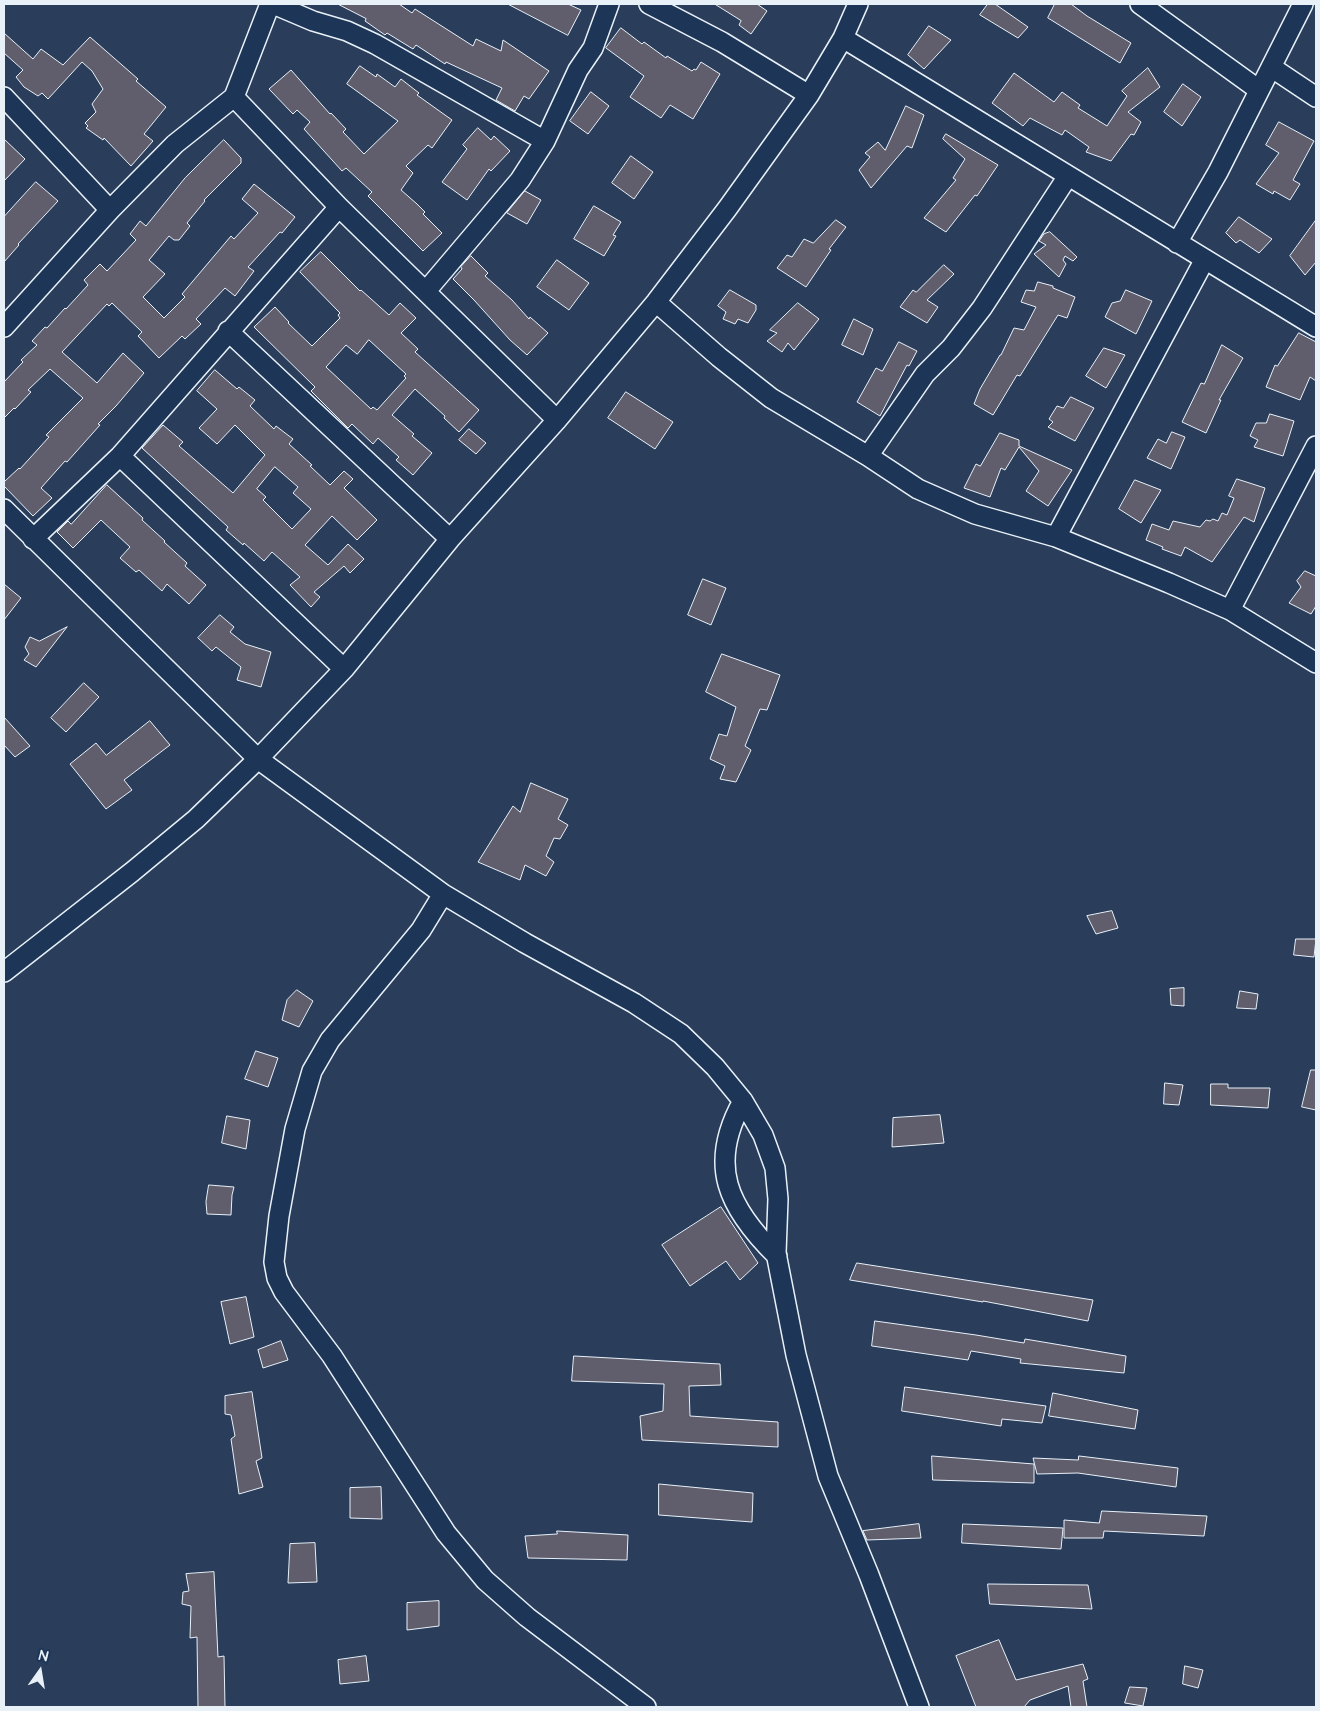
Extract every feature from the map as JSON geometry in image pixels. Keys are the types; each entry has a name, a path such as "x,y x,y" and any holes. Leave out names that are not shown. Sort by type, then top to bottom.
{"street":[{"path":"4,327 110,210 175,144 234,97 272,4 313,21 347,31 375,44 545,142"},
{"path":"426,290 520,180 545,142 578,70 593,48 609,4"},
{"path":"649,4 722,42 809,95"},
{"path":"4,972 189,825 258,760 344,668 450,538 557,420 656,302 727,209 809,95 843,38 858,4"},
{"path":"1140,4 1259,90"},
{"path":"1178,243 1218,172 1303,4"},
{"path":"843,38 1316,327"},
{"path":"1270,67 1316,98"},
{"path":"4,97 110,210"},
{"path":"234,97 339,207 557,420"},
{"path":"868,456 925,374 951,348 982,308 1068,176"},
{"path":"33,539 120,456 339,207"},
{"path":"1056,537 1205,259"},
{"path":"656,302 719,357 771,398 868,456 918,489 967,510 1056,537 1230,610 1316,663"},
{"path":"228,331 450,538"},
{"path":"1230,610 1316,446"},
{"path":"120,456 344,668"},
{"path":"4,509 258,760 442,894 525,943 634,1002 681,1034 715,1067 743,1101 763,1136 775,1168 778,1199 777,1256 796,1355 828,1476 869,1575 919,1707"},
{"path":"442,894 421,930 330,1040 312,1071 295,1128 279,1216 274,1262 277,1278 284,1292 332,1356 446,1533 485,1580 527,1617 646,1707"},
{"path":"743,1101 732,1120 729,1131 725,1156 727,1184 738,1211 777,1256"}],"building":[{"path":"338,4 399,4 412,13 415,9 473,46 476,39 501,51 503,40 549,71 529,99 524,96 515,111 496,100 502,88 446,62 445,64 416,45 413,49 387,33 385,35 365,21 366,19"},
{"path":"508,4 568,4 581,10 568,35"},
{"path":"715,4 757,4 767,11 751,34 739,25 741,21"},
{"path":"988,4 995,4 1028,27 1018,38 980,15"},
{"path":"1055,4 1071,4 1131,43 1120,63 1048,18"},
{"path":"929,26 951,40 924,69 908,55"},
{"path":"621,28 642,44 644,42 666,58 667,56 692,71 696,70 701,62 720,74 693,119 670,105 661,118 630,97 644,76 606,48"},
{"path":"4,33 33,59 41,49 63,65 90,37 138,79 136,81 166,107 144,134 153,141 131,166 104,138 103,140 86,128 88,126 85,123 96,112 92,104 103,89 92,71 82,62 48,99 42,93 38,96 24,87 16,77 23,70 4,53"},
{"path":"360,66 376,77 377,74 395,87 401,79 419,93 417,95 452,120 432,148 428,145 406,166 413,173 401,190 425,212 423,214 442,233 423,251 368,196 372,192 346,168 342,171 304,129 310,122 297,110 293,114 269,89 291,70 346,129 343,132 364,154 398,121 347,84"},
{"path":"1148,68 1160,87 1128,112 1141,122 1134,135 1131,134 1111,161 1086,152 1089,147 1065,130 1062,135 1030,118 1023,126 992,103 1014,73 1054,102 1062,92 1080,105 1078,108 1107,126 1127,96 1122,91"},
{"path":"1183,84 1201,97 1182,126 1164,112"},
{"path":"591,92 609,106 588,134 570,121"},
{"path":"906,106 924,115 912,148 907,146 871,188 859,170 870,157 865,153 878,142 885,150"},
{"path":"1279,122 1314,141 1293,180 1300,184 1290,200 1274,191 1273,194 1256,184 1279,153 1266,145"},
{"path":"478,128 491,140 494,136 510,151 491,171 489,169 467,200 442,182 467,149 463,145"},
{"path":"946,134 998,165 977,196 975,195 946,232 924,218 956,180 953,178 965,159 943,139"},
{"path":"4,139 25,159 4,181"},
{"path":"224,140 241,158 241,163 204,200 187,223 190,226 179,240 174,240 169,236 149,260 165,274 143,297 164,318 185,297 182,294 231,236 234,239 258,213 242,199 254,184 295,217 248,267 254,271 235,296 225,288 196,319 201,324 185,339 182,336 159,358 138,336 142,332 112,303 109,306 107,304 62,352 97,383 123,353 144,373 67,462 65,461 41,488 52,498 33,516 4,486 4,482 20,469 49,437 46,435 83,398 50,369 28,390 31,392 4,418 4,382 23,362 21,360 37,345 32,341 88,285 84,280 100,264 107,271 136,240 130,234 140,221 146,226 185,178"},
{"path":"631,156 653,172 634,199 612,183"},
{"path":"36,182 58,201 4,262 4,217"},
{"path":"525,191 541,200 527,224 507,213"},
{"path":"594,206 621,222 613,235 616,236 604,256 574,239"},
{"path":"1239,217 1272,239 1259,253 1240,240 1236,243 1226,233"},
{"path":"836,220 846,227 829,249 831,250 806,287 777,268 787,255 792,257 804,239 813,243"},
{"path":"1316,220 1316,262 1305,275 1290,256"},
{"path":"1050,232 1077,257 1073,261 1065,256 1063,260 1066,264 1059,277 1034,254 1046,245 1039,241 1044,234"},
{"path":"321,252 360,291 389,315 400,303 416,318 401,333 418,349 415,352 479,410 459,432 444,418 445,416 415,389 392,415 432,453 413,475 396,460 399,457 378,438 373,444 352,424 348,428 311,391 315,387 254,327 275,307 288,323 312,346 340,318 338,315 340,313 300,272","holes":["369,340 406,374 404,376 406,378 377,410 373,407 371,409 326,367 346,345 357,354"]},
{"path":"471,256 488,273 485,276 512,300 529,319 530,317 548,333 527,355 510,340 453,279"},
{"path":"557,260 589,283 569,310 537,287"},
{"path":"944,265 954,274 927,300 938,307 927,323 900,307 913,290 916,292"},
{"path":"1038,282 1053,286 1053,288 1075,297 1067,318 1058,315 1020,376 1017,375 993,415 974,404 980,389 1001,355 1014,328 1024,330 1036,307 1021,302 1026,290 1034,291"},
{"path":"730,290 756,305 756,310 748,323 738,319 735,324 723,319 726,312 718,306"},
{"path":"1126,290 1152,301 1136,334 1105,317 1112,303 1120,301"},
{"path":"798,303 819,319 794,350 788,343 782,352 767,341 777,333 770,330"},
{"path":"854,319 873,329 863,355 842,345"},
{"path":"1299,333 1316,342 1316,381 1310,377 1300,400 1266,387 1275,365 1277,366"},
{"path":"899,342 917,351 909,366 907,365 880,416 857,402 876,368 882,371"},
{"path":"1222,345 1243,358 1219,400 1221,400 1206,433 1182,422 1201,383 1204,384"},
{"path":"1104,348 1125,355 1106,388 1086,376"},
{"path":"215,370 237,389 239,387 255,400 250,406 274,429 276,426 293,439 289,444 330,485 344,471 353,479 344,488 377,520 357,540 332,516 305,545 328,565 348,544 364,559 350,573 344,566 314,592 320,597 311,607 290,585 300,577 272,552 264,561 244,543 243,545 226,530 228,527 142,448 163,425 183,442 179,446 233,493 265,455 235,425 217,444 199,428 217,409 197,391","holes":["275,467 298,487 293,493 311,509 292,529 263,500 266,497 257,489"]},
{"path":"626,392 673,422 655,449 608,418"},
{"path":"1071,397 1094,408 1075,441 1048,427 1053,422 1049,419 1057,406 1063,408"},
{"path":"1270,414 1294,421 1283,456 1254,447 1258,440 1250,436 1256,423 1266,423"},
{"path":"469,429 486,443 476,454 459,440"},
{"path":"1172,432 1185,437 1171,469 1147,458 1158,439 1166,443"},
{"path":"1000,433 1019,440 1019,446 1072,470 1048,506 1026,491 1039,471 1019,447 1005,470 1001,468 990,497 964,488 976,464 980,466"},
{"path":"1237,479 1265,488 1254,522 1244,517 1212,562 1185,547 1181,556 1162,549 1163,547 1146,540 1152,524 1169,530 1173,521 1200,527 1206,520 1210,521 1213,519 1218,521 1222,513 1227,515 1234,498 1229,496"},
{"path":"1135,480 1161,490 1141,523 1119,509"},
{"path":"107,485 143,518 142,520 187,563 185,566 206,585 189,604 167,584 162,591 139,570 136,572 120,558 130,547 101,520 73,548 57,532 68,521 71,524"},
{"path":"1305,571 1316,576 1316,606 1311,614 1289,603 1301,587 1297,581"},
{"path":"703,579 726,588 711,625 688,615"},
{"path":"4,584 21,598 4,620"},
{"path":"220,615 234,627 230,632 245,644 271,652 261,687 237,680 241,667 216,647 212,651 198,638"},
{"path":"67,627 36,667 24,660 29,654 25,647 30,637 39,641"},
{"path":"722,654 780,675 767,710 760,709 745,746 751,750 736,782 720,779 725,766 710,759 719,734 727,736 736,707 706,692"},
{"path":"84,683 99,697 66,732 51,718"},
{"path":"4,717 30,746 15,757 4,745"},
{"path":"150,721 170,745 124,780 132,790 106,809 70,764 96,743 106,755"},
{"path":"531,783 568,799 558,819 568,825 560,839 554,838 546,856 554,862 546,876 525,865 520,880 478,862 513,806 520,812"},
{"path":"1112,911 1118,928 1096,934 1087,916"},
{"path":"1296,939 1316,939 1314,957 1294,955"},
{"path":"1184,988 1184,1006 1171,1005 1170,989"},
{"path":"297,990 313,1001 299,1027 282,1020 287,1000"},
{"path":"1240,991 1258,994 1256,1009 1237,1008"},
{"path":"256,1051 278,1058 268,1087 245,1079"},
{"path":"1311,1070 1316,1070 1316,1110 1302,1107"},
{"path":"1165,1083 1183,1085 1179,1105 1164,1104"},
{"path":"1211,1084 1228,1084 1228,1088 1270,1088 1268,1108 1211,1105"},
{"path":"940,1115 944,1143 892,1147 893,1118"},
{"path":"227,1116 250,1120 246,1149 222,1143"},
{"path":"209,1185 234,1187 231,1215 207,1214 206,1202"},
{"path":"721,1207 758,1263 740,1280 726,1261 690,1286 662,1245"},
{"path":"857,1263 1093,1300 1088,1321 983,1301 850,1280"},
{"path":"246,1297 254,1337 230,1344 221,1302"},
{"path":"875,1321 1024,1343 1025,1339 1126,1356 1124,1373 1020,1363 1021,1359 971,1351 968,1360 872,1346"},
{"path":"281,1341 288,1360 263,1368 258,1350"},
{"path":"574,1356 720,1364 721,1385 689,1386 690,1416 778,1422 778,1447 642,1440 640,1416 663,1411 664,1384 572,1381"},
{"path":"905,1387 1046,1406 1042,1423 1002,1419 1001,1426 902,1411"},
{"path":"252,1392 262,1458 256,1461 263,1487 239,1494 231,1439 235,1436 231,1415 225,1414 225,1396"},
{"path":"1053,1393 1138,1410 1135,1429 1049,1416"},
{"path":"932,1456 1034,1464 1034,1483 933,1480"},
{"path":"1079,1456 1178,1468 1176,1487 1078,1473 1037,1474 1033,1458 1078,1460"},
{"path":"659,1484 753,1493 752,1522 659,1515"},
{"path":"381,1487 382,1519 350,1518 350,1488"},
{"path":"1102,1511 1207,1516 1204,1536 1104,1531 1103,1538 1064,1538 1064,1520 1099,1523"},
{"path":"919,1524 921,1538 867,1540 863,1531"},
{"path":"963,1524 1063,1528 1061,1549 962,1543"},
{"path":"557,1531 628,1535 627,1560 528,1558 525,1536 557,1534"},
{"path":"315,1543 317,1582 288,1583 290,1544"},
{"path":"214,1572 218,1657 224,1656 225,1707 198,1707 197,1637 190,1638 191,1606 182,1604 183,1592 189,1591 186,1574"},
{"path":"988,1584 1088,1585 1092,1609 990,1604"},
{"path":"439,1601 439,1626 407,1630 407,1603"},
{"path":"999,1640 1016,1680 1083,1664 1088,1679 1083,1681 1087,1707 1071,1707 1068,1686 1030,1700 1024,1707 976,1707 956,1656"},
{"path":"366,1656 369,1681 340,1684 338,1660"},
{"path":"1185,1666 1203,1670 1198,1688 1183,1684"},
{"path":"1130,1687 1147,1688 1143,1706 1125,1703"}]}
